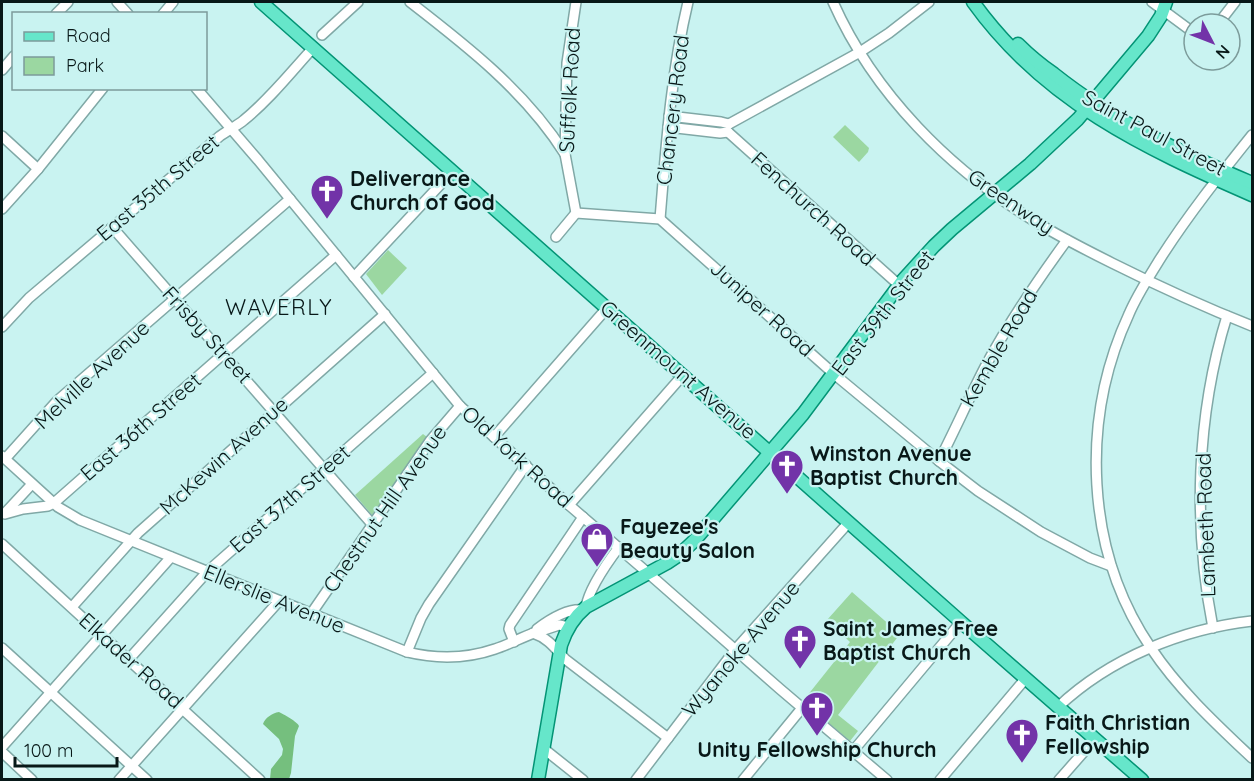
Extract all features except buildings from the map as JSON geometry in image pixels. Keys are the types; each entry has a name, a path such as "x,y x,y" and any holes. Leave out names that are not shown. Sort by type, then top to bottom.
{"main road":[{"name":"Greenmount Avenue","path":"261,2 1142,780"},
{"name":"Saint Paul Street","path":"973,2 992,27 1029,65 1089,106 1147,133 1252,195"},
{"name":"Saint Paul Street","path":"983,2 1021,47 1089,106"},
{"name":"East 39th Street","path":"649,573 688,548 771,453 834,374 899,285 934,246 1051,145 1089,106 1148,36 1165,6"},
{"name":"Saint Paul Street","path":"1220,175 1252,183"},
{"path":"538,780 563,638 585,608 649,573"}],"street":[{"path":"322,35 358,2"},
{"path":"410,2 463,43 522,99 544,124 565,154"},
{"name":"Suffolk Road","path":"576,2 567,63 565,154 576,213"},
{"name":"Chancery Road","path":"660,219 669,116 688,2"},
{"name":"Greenway","path":"833,2 860,52 882,83 920,130 957,165 1038,224 1067,240 1147,280 1252,326"},
{"path":"668,127 720,133 860,52 929,2"},
{"path":"1152,2 1165,6 1182,22"},
{"name":"East 35th Street","path":"2,327 29,298 112,227 231,128 242,122 313,48"},
{"path":"2,70 12,58"},
{"path":"2,209 38,169 101,90"},
{"name":"Old York Road","path":"198,90 460,406 569,505 880,777"},
{"path":"669,116 721,122 729,128"},
{"name":"Fenchurch Road","path":"729,128 899,285"},
{"path":"1252,135 1184,223 1147,280 1129,313 1116,345 1098,416 1096,470 1104,540 1111,566 1132,616 1150,648 1168,672 1252,758"},
{"path":"2,136 38,169"},
{"path":"354,277 453,171"},
{"name":"Melville Avenue","path":"3,458 57,401 290,199"},
{"path":"555,237 576,213 660,219"},
{"name":"Juniper Road","path":"660,219 834,374 939,462 978,491 1041,532 1090,558 1111,566"},
{"name":"Frisby Street","path":"112,227 372,524"},
{"name":"Kemble Road","path":"939,462 995,350 1029,294 1067,240"},
{"name":"East 36th Street","path":"54,503 336,255"},
{"path":"494,437 607,308"},
{"name":"McKewin Avenue","path":"72,607 138,533 385,314"},
{"name":"Lambeth Road","path":"1213,628 1206,586 1200,479 1209,393 1216,351 1227,316"},
{"name":"East 37th Street","path":"129,659 207,572 433,373"},
{"path":"569,505 683,375"},
{"name":"Chestnut Hill Avenue","path":"311,614 434,434 460,406"},
{"name":"Ellerslie Avenue","path":"3,458 54,503 80,520 407,652 430,657 480,653 559,625 569,627"},
{"path":"407,652 429,604 526,465"},
{"path":"3,516 32,484"},
{"path":"3,516 23,509 48,506 54,503"},
{"path":"514,642 509,629 510,625 583,517"},
{"name":"Wyanoke Avenue","path":"636,780 735,650 849,522"},
{"name":"Elkader Road","path":"2,544 260,780"},
{"path":"618,547 594,587 585,608 568,612 541,626 533,633 553,644 566,660 668,738"},
{"path":"2,747 171,557"},
{"path":"119,780 279,601"},
{"path":"1058,707 1103,673 1150,648 1185,635 1252,621"},
{"path":"853,751 961,622"},
{"path":"2,648 147,780"},
{"path":"940,780 1026,678"},
{"path":"743,780 802,708"},
{"path":"1059,780 1095,739"},
{"path":"544,749 583,780"},
{"path":"2,752 32,780"}],"green space":[{"path":"845,125 869,148 859,162 833,137"},
{"path":"388,250 407,268 382,295 366,274"},
{"path":"423,434 427,437 372,515 355,495"},
{"path":"852,592 900,634 838,715 858,731 850,741 803,701 850,642 827,620"},
{"path":"279,712 299,726 295,736 289,779 270,779 271,769 282,755 283,749 279,739 263,724 269,716"}],"place":[{"name":"Deliverance Church of God","path":"327,220"},
{"name":"Winston Avenue Baptist Church","path":"787,495"},
{"name":"Fayezee's Beauty Salon","path":"597,568"},
{"name":"Saint James Free Baptist Church","path":"800,670"},
{"name":"Unity Fellowship Church","path":"817,737"},
{"name":"Faith Christian Fellowship","path":"1022,764"}],"district":[{"name":"WAVERLY","path":"279,307"}]}
